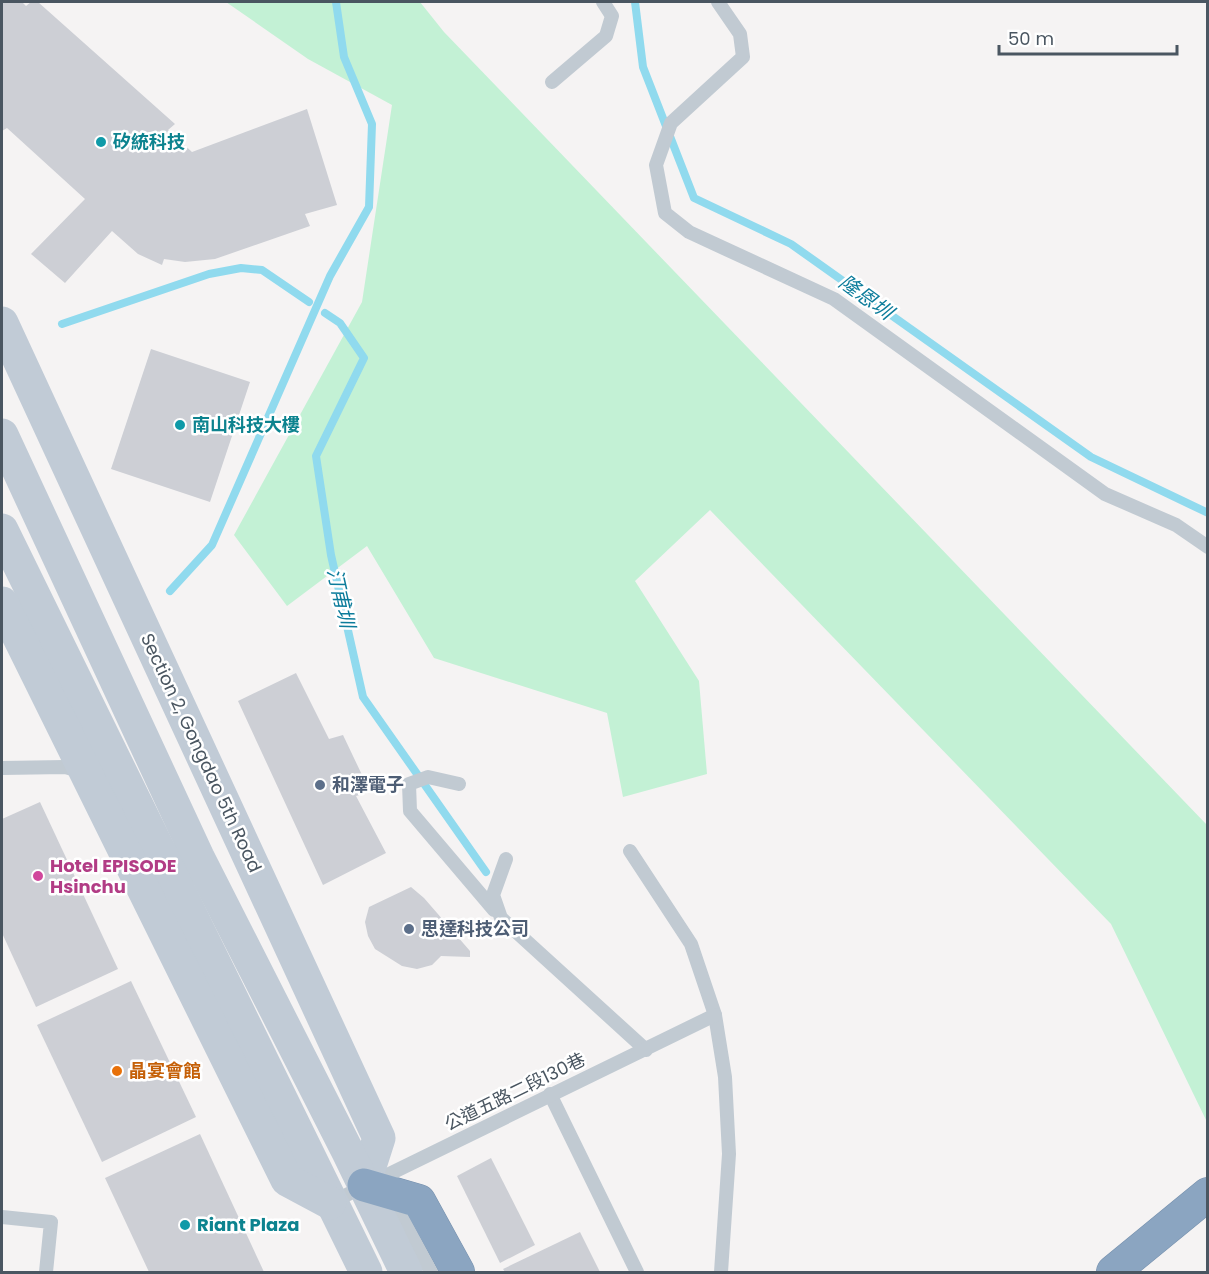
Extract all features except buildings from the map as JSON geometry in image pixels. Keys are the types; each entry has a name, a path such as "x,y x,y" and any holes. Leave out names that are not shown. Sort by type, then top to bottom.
{"highway":[{"path":"363,1185 419,1201 458,1272"},
{"path":"1113,1272 1208,1194"}],"street":[{"name":"Section 2, Gongdao 5th Road","path":"2,323 379,1138 363,1185"},
{"path":"2,435 198,856 406,1272"},
{"path":"2,530 330,1203 366,1272"},
{"path":"2,603 287,1180 330,1203"}],"lane":[{"path":"552,82 606,36 612,16 603,2"},
{"path":"718,2 740,34 743,57 671,123 656,165 664,213 689,232 834,299 1105,494 1176,525 1208,547"},
{"path":"2,768 65,767 85,772"},
{"path":"459,783 429,777 409,784 410,811 501,918 645,1050"},
{"path":"630,851 691,944 715,1015 725,1077 729,1154 721,1272"},
{"path":"501,918 493,896 506,859"},
{"name":"公道五路二段130巷","path":"330,1203 715,1015"},
{"path":"550,1094 637,1272"},
{"path":"363,1185 399,1212 431,1272"},
{"path":"2,1217 51,1222 46,1272"}],"green space":[{"path":"226,2 420,2 444,32 1207,825 1207,1122 1111,924 710,510 635,581 699,681 707,774 623,797 607,713 434,658 367,546 287,606 234,535 362,302 392,105 308,59"}],"waterway":[{"name":"汀甫圳","path":"170,591 212,545 330,276 369,207 372,124 344,57 336,2"},
{"name":"隆恩圳","path":"635,2 643,67 694,198 791,244 1091,457 1208,513"},
{"name":"汀甫圳","path":"62,324 209,274 241,268 262,270 309,302"},
{"name":"汀甫圳","path":"325,313 340,323 364,358 316,456 331,555 363,697 486,872"}],"place":[{"name":"矽統科技","path":"101,142"},
{"name":"南山科技大樓","path":"180,425"},
{"name":"和澤電子","path":"320,785"},
{"name":"Hotel EPISODE Hsinchu","path":"38,876"},
{"name":"思達科技公司","path":"409,929"},
{"name":"晶宴會館","path":"117,1071"},
{"name":"Riant Plaza","path":"185,1225"}]}
